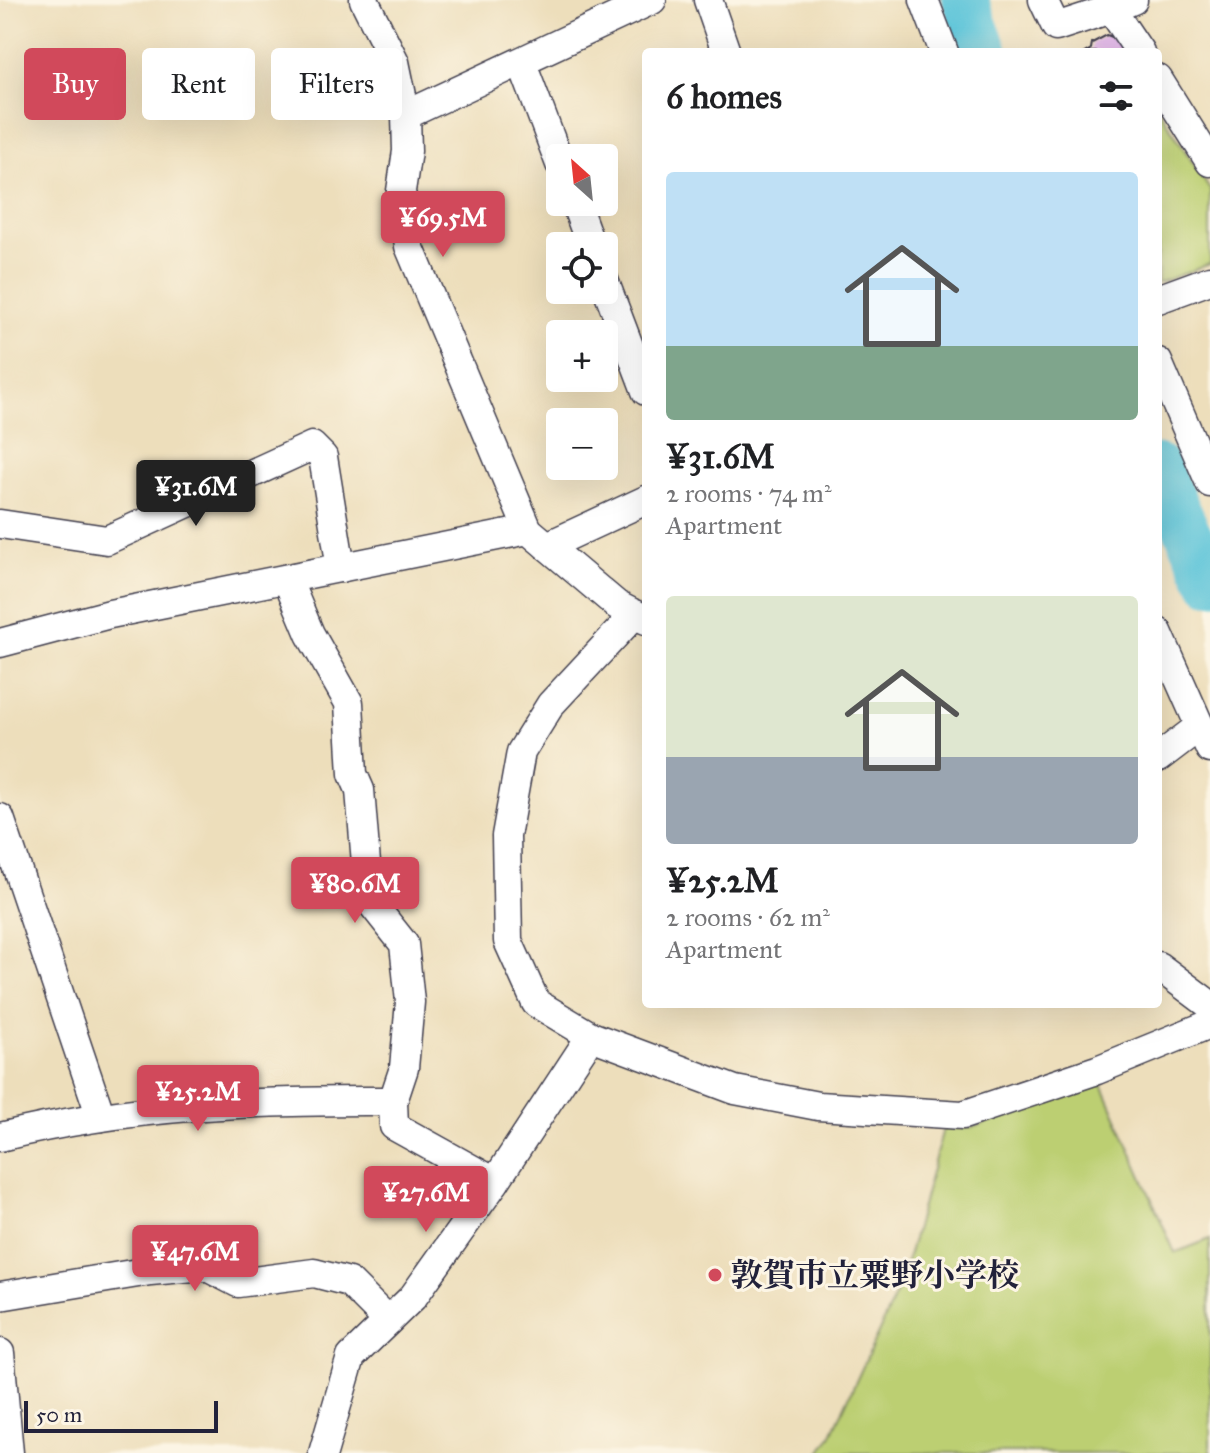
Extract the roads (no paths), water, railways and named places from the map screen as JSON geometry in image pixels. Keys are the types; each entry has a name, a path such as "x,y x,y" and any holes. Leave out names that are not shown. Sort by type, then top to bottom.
{"street":[{"path":"364,0 395,62 406,115 407,151 401,191 409,246 538,538 617,605 640,617 551,704 521,752 506,836 508,941 536,1003 591,1036 735,1090 818,1106 963,1115 1097,1070 1210,1024"},
{"path":"406,115 652,0"},
{"path":"708,0 725,48"},
{"path":"924,0 942,48"},
{"path":"1043,0 1056,27 1122,5 1138,48"},
{"path":"522,63 552,144"},
{"path":"1162,83 1202,127 1210,162"},
{"path":"1162,298 1210,280"},
{"path":"613,304 642,380"},
{"path":"1162,371 1210,483"},
{"path":"0,524 107,540 312,446 323,457 341,568"},
{"path":"0,643 110,614 341,568 538,538 642,501"},
{"path":"287,579 310,634 349,703 353,774 360,790 369,900 404,944 410,1002 404,1068 393,1101 394,1126 495,1182"},
{"path":"1162,641 1205,738 1162,756"},
{"path":"0,818 101,1117"},
{"path":"1162,969 1210,1005"},
{"path":"323,1453 351,1357 413,1297 495,1182 591,1036"},
{"path":"0,1137 64,1121 274,1100 393,1101"},
{"path":"0,1296 150,1271 205,1266 238,1283 314,1273 349,1282 388,1321"},
{"path":"0,1353 9,1453"}],"waterway":[{"path":"965,0 983,48"},
{"path":"1162,476 1210,581"}],"place":[{"name":"敦賀市立粟野小学校","path":"715,1275"}]}
